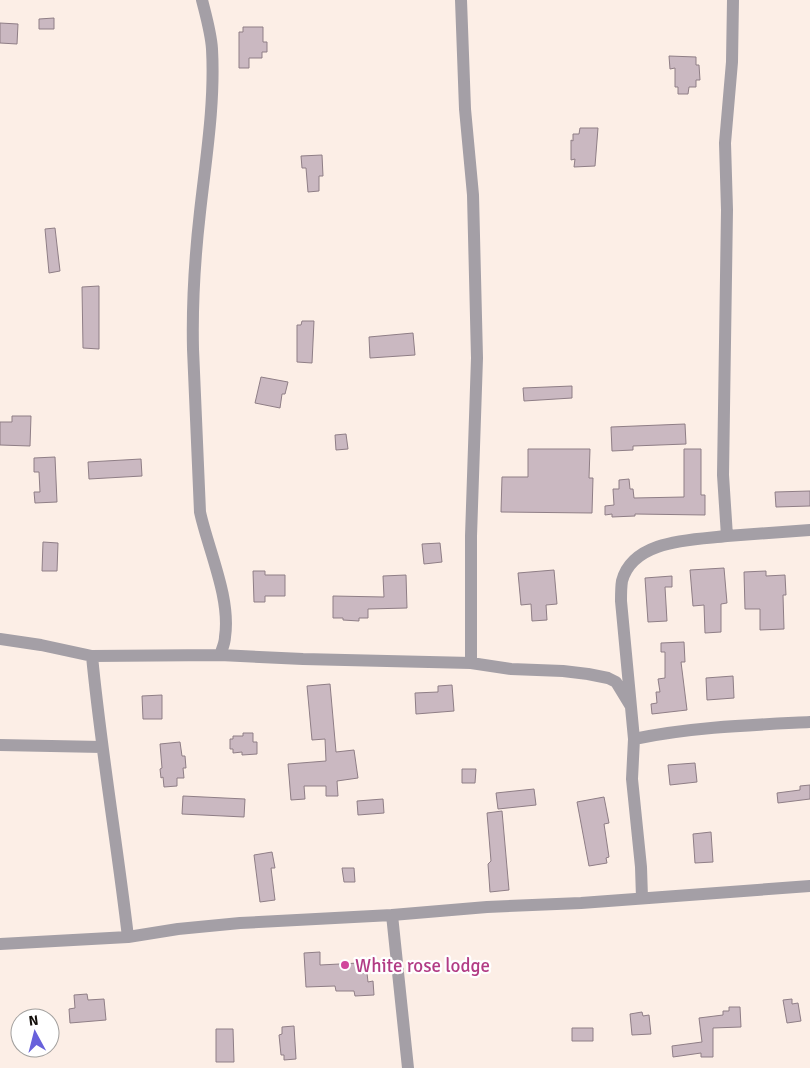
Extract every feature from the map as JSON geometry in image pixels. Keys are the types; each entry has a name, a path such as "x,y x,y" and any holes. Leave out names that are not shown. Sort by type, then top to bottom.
{"street":[{"path":"202,0 212,46 213,85 200,212 193,341 200,512 225,610 226,636 220,655"},
{"path":"461,0 465,109 473,195 477,358 471,536 472,663"},
{"path":"727,536 723,475 727,216 725,143 732,62 734,0"},
{"path":"642,898 641,867 632,779 634,739 621,601 622,581 630,566 641,555 653,548 682,541 810,530"},
{"path":"0,639 41,645 92,656 220,655 472,663 511,669 588,674 608,678 616,682 631,707"},
{"path":"92,656 102,748 119,860 128,937"},
{"path":"634,739 654,734 755,724 810,722"},
{"path":"0,745 102,748"},
{"path":"0,944 128,937 178,929 240,923 392,915 487,906 581,903 810,886"},
{"path":"392,915 408,1068"}],"building":[{"path":"54,18 54,29 39,29 39,19"},
{"path":"0,23 18,24 17,44 0,43"},
{"path":"243,27 263,27 263,42 267,42 267,52 262,52 262,58 249,58 249,68 239,68 239,32 243,32"},
{"path":"669,56 696,57 696,65 699,65 700,80 696,80 696,87 689,87 688,94 678,94 678,87 675,87 675,68 670,69"},
{"path":"580,128 598,128 595,166 574,167 575,159 571,160 571,140 573,141 573,134 579,134"},
{"path":"322,155 323,176 319,176 319,191 308,192 306,168 302,168 301,156"},
{"path":"55,228 60,271 49,273 45,229"},
{"path":"99,286 99,349 83,348 82,287"},
{"path":"302,321 314,321 312,363 297,362 297,325 301,325"},
{"path":"413,333 415,355 370,358 369,337"},
{"path":"261,377 288,382 285,394 282,394 280,408 255,403"},
{"path":"572,386 572,398 524,401 523,388"},
{"path":"12,416 31,416 30,446 0,445 0,422 12,422"},
{"path":"685,424 686,444 633,446 633,450 612,451 611,427"},
{"path":"346,434 348,449 336,450 335,435"},
{"path":"528,449 590,449 589,478 593,478 592,513 501,512 502,477 528,477"},
{"path":"684,449 701,449 701,495 705,495 705,515 635,514 635,516 612,517 612,514 605,515 605,506 614,505 613,489 619,489 619,480 629,479 630,489 633,489 634,498 684,497"},
{"path":"55,457 57,502 35,503 34,492 40,492 39,472 34,472 34,458"},
{"path":"141,459 142,476 89,479 88,462"},
{"path":"810,491 810,506 776,507 775,492"},
{"path":"43,542 58,543 57,571 42,571"},
{"path":"440,543 442,562 424,564 422,544"},
{"path":"724,568 727,603 721,604 721,632 705,633 704,605 693,606 690,570"},
{"path":"554,570 557,604 546,605 547,620 532,621 531,604 521,605 518,573"},
{"path":"253,571 265,571 265,575 285,575 285,596 265,596 265,602 254,602"},
{"path":"766,571 766,576 785,575 786,595 783,595 784,629 760,630 760,609 745,609 744,572"},
{"path":"406,575 407,608 368,609 368,618 359,618 359,621 333,618 333,596 384,597 383,576"},
{"path":"672,576 672,587 665,587 667,621 648,622 645,578"},
{"path":"684,642 685,662 681,662 687,710 652,714 651,704 657,703 656,692 660,692 658,679 665,678 665,652 661,652 661,643"},
{"path":"733,676 734,698 707,700 706,678"},
{"path":"330,684 336,752 354,750 358,778 337,781 338,796 326,796 326,786 304,786 305,799 291,800 288,764 326,761 325,739 312,740 307,686"},
{"path":"452,685 454,711 416,714 415,693 438,692 438,686"},
{"path":"162,695 162,719 143,719 142,696"},
{"path":"243,733 253,733 253,742 257,742 257,754 242,755 242,752 233,753 233,749 230,749 230,739 233,739 233,736 243,736"},
{"path":"180,742 182,756 185,756 186,768 183,768 184,778 177,778 177,786 164,787 160,769 162,768 160,744"},
{"path":"695,763 697,782 670,785 668,765"},
{"path":"462,769 476,769 475,783 462,783"},
{"path":"810,785 810,799 778,803 777,793 800,790 800,786"},
{"path":"534,789 536,805 498,809 496,793"},
{"path":"183,796 245,799 244,817 182,814"},
{"path":"604,797 609,823 604,824 609,857 606,858 607,863 589,866 577,802"},
{"path":"383,799 384,813 358,815 357,801"},
{"path":"502,811 509,890 490,892 488,864 491,861 487,813"},
{"path":"711,832 713,862 695,863 693,834"},
{"path":"272,852 275,868 271,868 275,900 260,902 254,855"},
{"path":"342,868 354,868 355,882 344,882"},
{"path":"320,952 320,965 359,963 360,973 367,973 368,982 373,981 374,995 355,996 354,991 336,991 335,986 306,987 304,953"},
{"path":"87,994 88,1000 104,999 106,1020 70,1023 69,1009 75,1008 74,995"},
{"path":"792,999 792,1004 798,1003 801,1021 787,1023 783,1000"},
{"path":"729,1007 740,1007 741,1027 713,1028 713,1057 701,1057 701,1053 673,1057 672,1046 702,1042 699,1018 723,1015 723,1011 729,1011"},
{"path":"642,1012 643,1016 649,1015 651,1034 632,1035 630,1014"},
{"path":"294,1026 296,1059 284,1060 284,1055 281,1055 279,1035 282,1034 282,1027"},
{"path":"572,1028 593,1028 593,1041 572,1041"},
{"path":"216,1029 233,1029 234,1062 216,1062"}],"place":[{"name":"White rose lodge","path":"345,965"}]}
